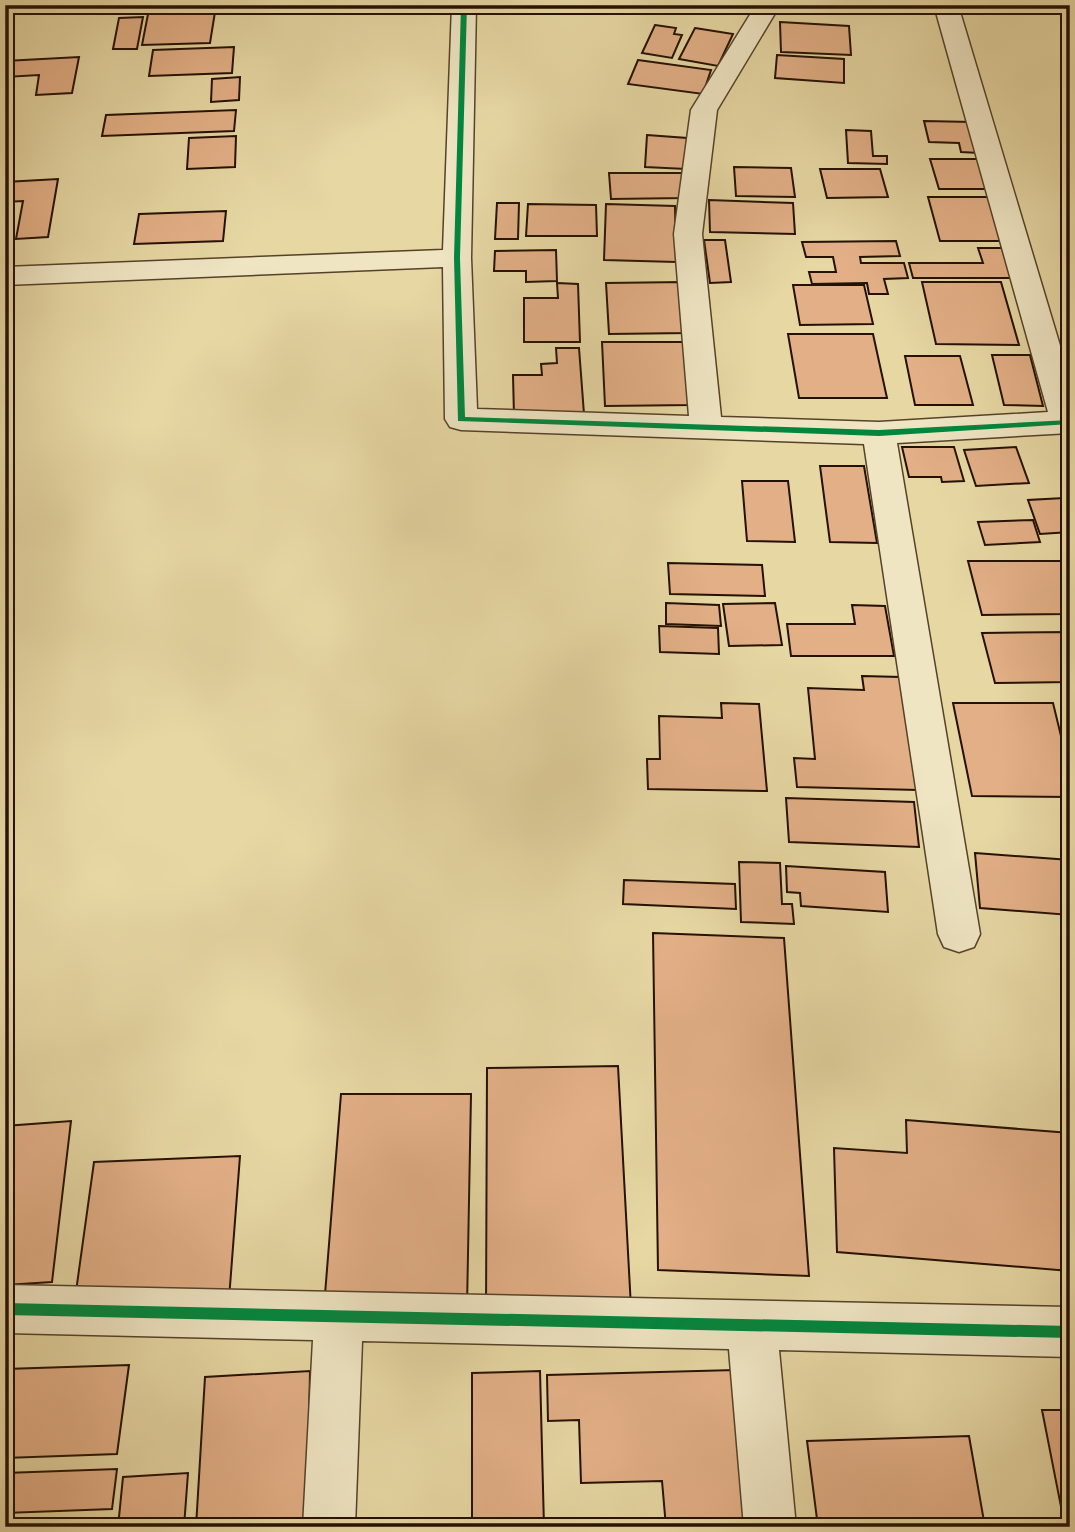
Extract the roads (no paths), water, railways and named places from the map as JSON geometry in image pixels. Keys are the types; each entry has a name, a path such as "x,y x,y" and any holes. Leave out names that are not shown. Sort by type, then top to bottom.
{"street":[{"path":"464,5 457,258 461,419 879,433 1068,423 946,5"},
{"path":"706,427 688,234 704,110 768,5"},
{"path":"5,276 457,258"},
{"path":"879,433 959,934"},
{"path":"5,1309 1070,1332"},
{"path":"329,1527 339,1315"},
{"path":"752,1324 770,1527"}]}
